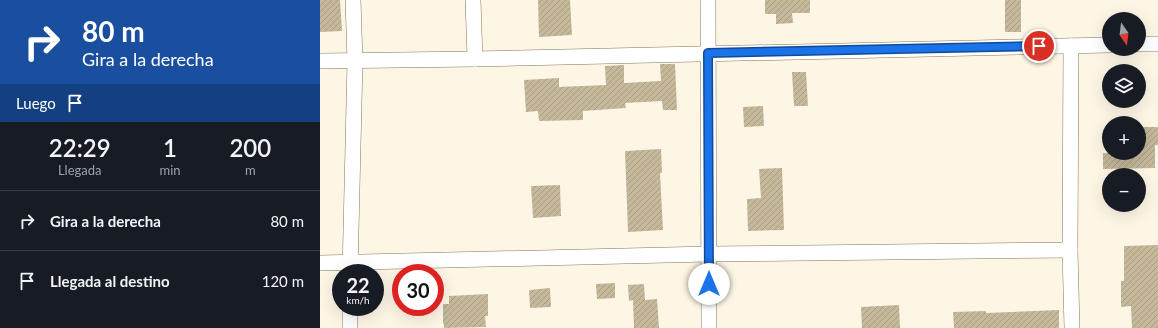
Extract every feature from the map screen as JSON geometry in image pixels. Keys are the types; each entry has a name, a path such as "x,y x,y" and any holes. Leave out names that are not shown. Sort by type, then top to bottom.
{"street":[{"path":"350,264 355,61 353,0"},
{"path":"473,0 475,59"},
{"path":"708,0 709,328"},
{"path":"1146,44 1158,44"},
{"path":"320,61 1102,45"},
{"path":"1071,46 1070,250 1072,328"},
{"path":"384,267 709,254 1070,250"},
{"path":"320,263 332,265"},
{"path":"350,316 350,328"}],"building":[{"path":"320,0 340,0 342,31 320,32"},
{"path":"538,0 570,0 572,35 539,37"},
{"path":"765,0 810,0 810,13 792,13 793,23 776,24 776,14 765,14"},
{"path":"1005,0 1021,0 1021,32 1005,32"},
{"path":"660,64 675,64 677,110 663,110 662,101 625,103 626,108 583,111 583,120 539,121 538,111 526,112 524,80 559,78 559,87 606,85 605,66 624,65 624,83 661,81"},
{"path":"792,72 806,72 808,106 794,106"},
{"path":"763,106 764,126 744,127 743,107"},
{"path":"1146,127 1158,127 1158,145 1155,145 1155,168 1103,168 1103,160 1146,160"},
{"path":"661,149 662,173 660,173 663,230 628,232 625,151"},
{"path":"782,168 784,230 748,231 747,199 761,198 759,169"},
{"path":"560,185 561,216 533,218 531,186"},
{"path":"1158,245 1158,328 1132,328 1131,306 1121,307 1121,281 1124,281 1124,246"},
{"path":"615,283 615,298 597,299 596,284"},
{"path":"644,284 645,300 657,299 659,328 634,328 633,300 629,301 628,285"},
{"path":"550,288 551,307 530,308 529,290"},
{"path":"488,294 488,316 485,316 486,327 444,328 444,304 449,304 449,296"},
{"path":"899,305 900,328 862,328 861,307"},
{"path":"1059,310 1059,328 954,328 953,312 986,311 986,313"}],"route":[{"path":"709,284 708,53 1039,46"}]}
